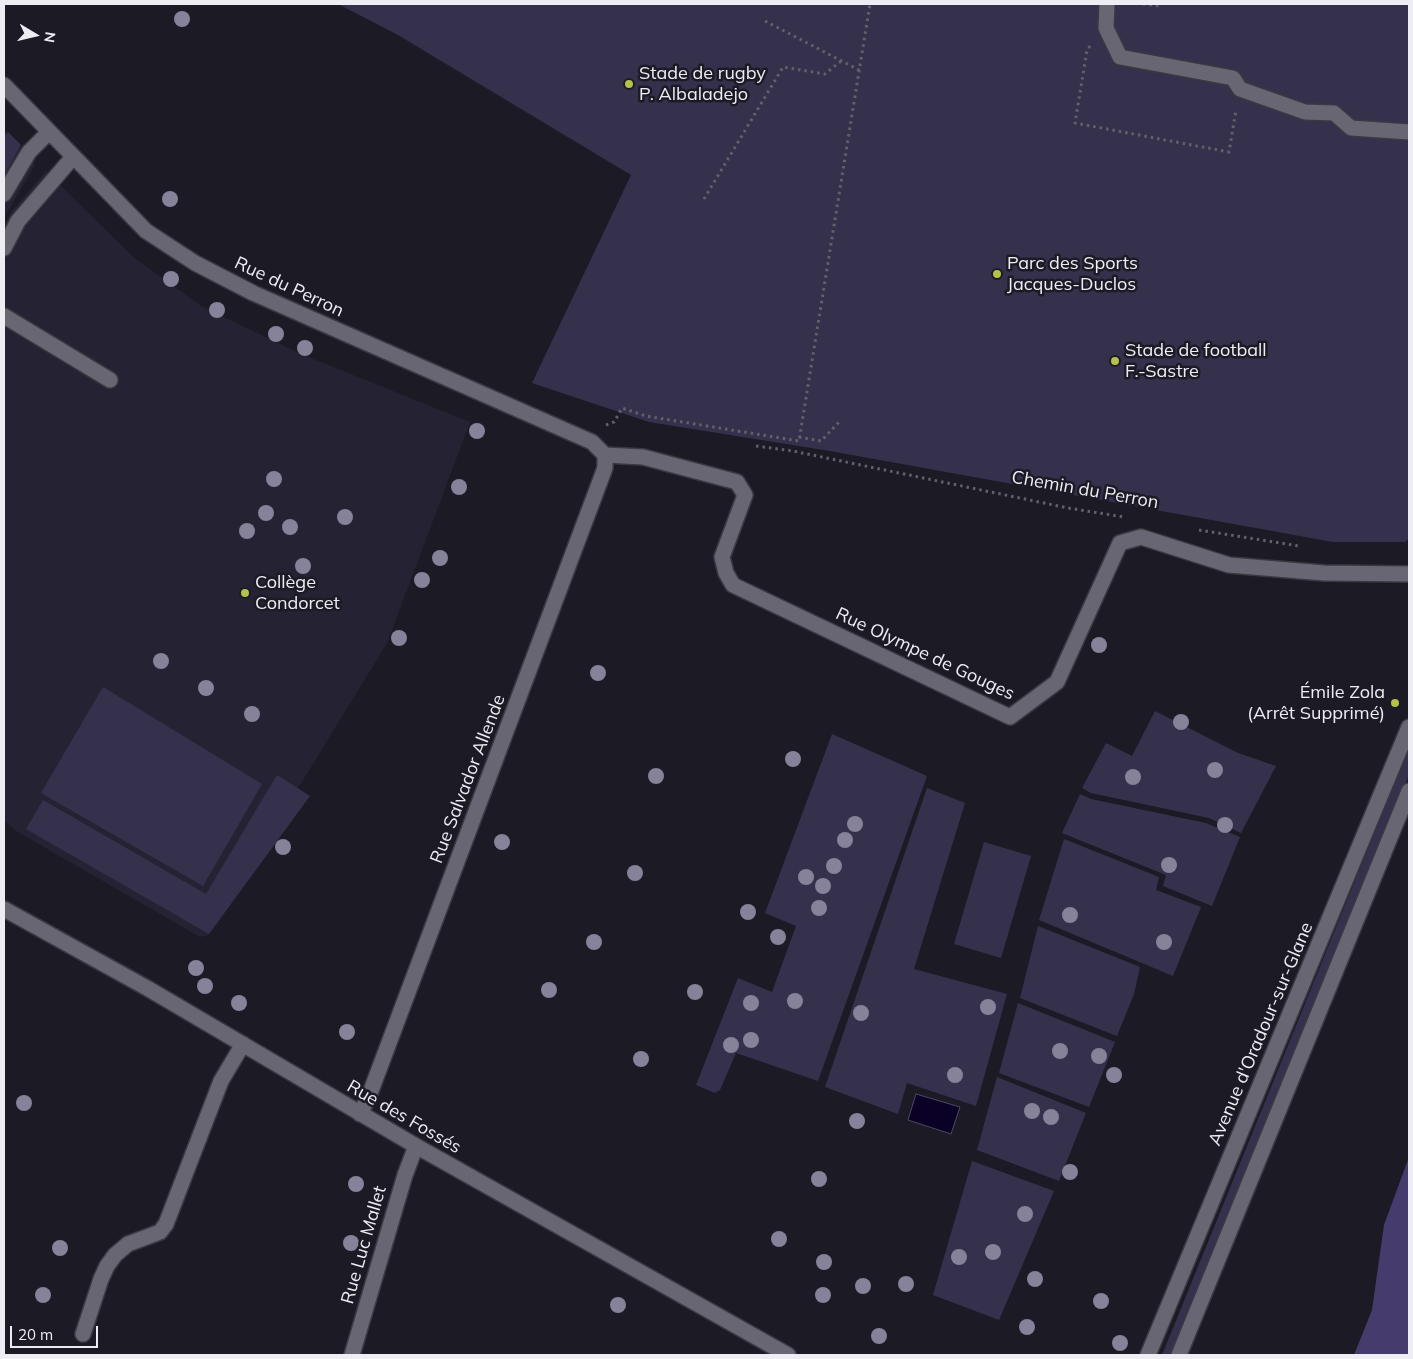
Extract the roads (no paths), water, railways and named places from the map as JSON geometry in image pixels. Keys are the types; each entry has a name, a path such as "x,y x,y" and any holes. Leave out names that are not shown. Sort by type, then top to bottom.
{"street":[{"path":"1107,4 1106,28 1120,57 1234,78 1240,89 1305,112 1334,113 1351,128 1409,132"},
{"name":"Rue du Perron","path":"4,85 146,231 195,263 253,293 592,442 605,455"},
{"path":"4,194 29,152 49,132"},
{"path":"4,248 18,221 73,157"},
{"path":"4,316 110,380"},
{"name":"Rue Olympe de Gouges","path":"605,455 643,457 737,482 744,495 722,557 726,573 733,585 1010,717 1057,682 1120,543"},
{"name":"Rue Salvador Allende","path":"360,1114 367,1100 605,468 605,455"},
{"name":"Chemin du Perron","path":"1120,543 1141,536 1229,565 1238,566 1324,574 1409,574"},
{"name":"Avenue d'Oradour-sur-Glane","path":"1148,1355 1409,727"},
{"path":"1179,1355 1409,792"},
{"name":"Rue des Fossés","path":"4,909 147,988 416,1146 788,1355"},
{"path":"83,1334 107,1266 115,1255 128,1244 160,1232 166,1224 221,1081 242,1044"},
{"name":"Rue Luc Mallet","path":"352,1355 404,1175 416,1146"}],"place":[{"name":"Stade de rugby P. Albaladejo","path":"629,84"},
{"name":"Parc des Sports Jacques-Duclos","path":"997,274"},
{"name":"Stade de football F.-Sastre","path":"1115,361"},
{"name":"Collège Condorcet","path":"245,593"},
{"name":"Émile Zola (Arrêt Supprimé)","path":"1395,703"}]}
